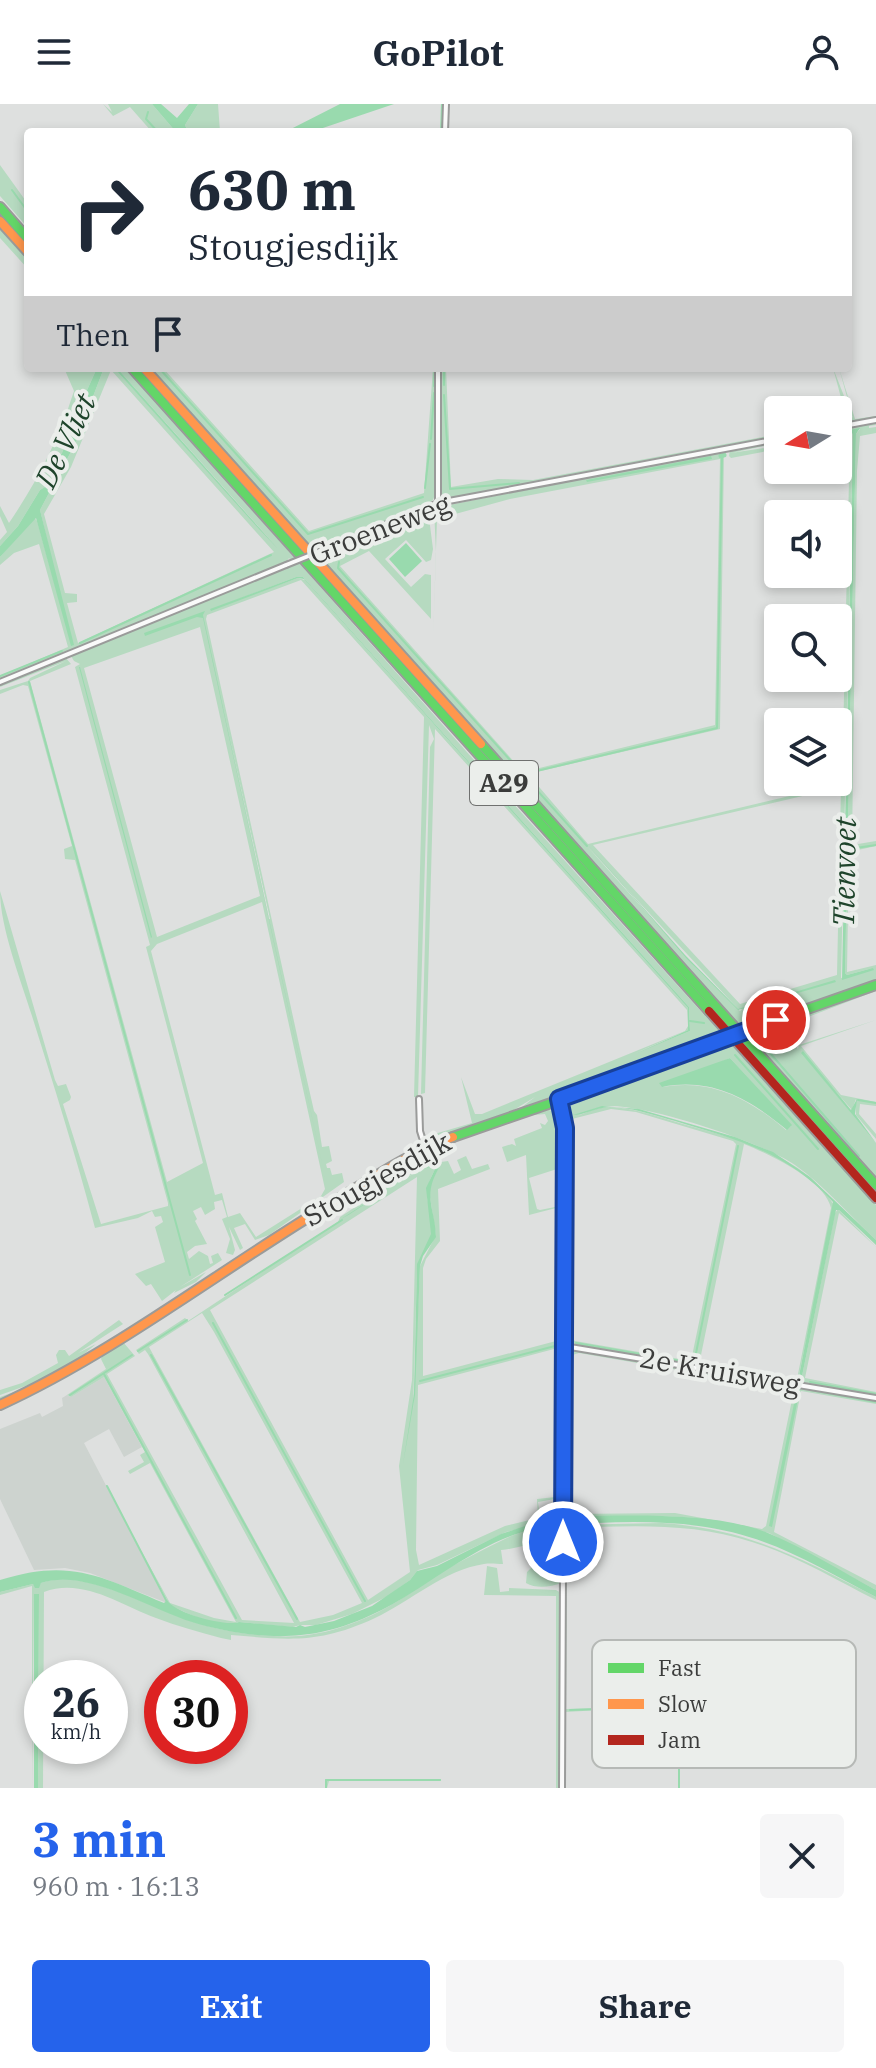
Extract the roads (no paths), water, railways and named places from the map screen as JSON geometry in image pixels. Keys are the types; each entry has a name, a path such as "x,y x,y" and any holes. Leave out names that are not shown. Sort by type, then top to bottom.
{"main road":[{"path":"0,207 24,234"},
{"path":"0,221 24,248"},
{"name":"A29","path":"136,372 876,1198"},
{"name":"A29","path":"148,372 876,1185"},
{"name":"Stougjesdijk","path":"0,1405 77,1365 296,1224 425,1147 876,985"}],"street":[{"path":"445,128 446,104"},
{"path":"438,372 438,503"},
{"path":"852,424 876,420"},
{"name":"Groeneweg","path":"0,682 438,503 764,442"},
{"path":"419,1099 420,1131 425,1147"},
{"path":"559,1099 565,1128 562,1788"},
{"name":"2e Kruisweg","path":"564,1346 876,1398"}],"water":[{"path":"152,104 161,104 177,118 189,104 198,104 185,125 186,128 173,128"},
{"path":"340,104 394,104 323,128 293,128"},
{"name":"De Vliet","path":"95,372 102,372 74,446 40,510 74,645 71,646 36,518 0,557 0,546 51,478 50,472 62,453"},
{"path":"118,372 278,549 259,529"},
{"path":"860,428 856,434 852,630 852,604 850,604 852,429"},
{"path":"711,456 712,459 586,480"},
{"path":"406,543 422,561 405,577 389,559"},
{"path":"296,577 303,577 689,1007 690,1031 637,1053 688,1030 688,1008 304,579 298,578 210,609"},
{"path":"205,611 203,615 327,1186 203,618 197,617 145,636 144,633"},
{"path":"79,667 152,937 151,938"},
{"path":"848,692 851,692 850,708 847,708"},
{"name":"Tienvoet","path":"846,796 849,796 845,973 874,970 842,980"},
{"path":"587,844 685,955 738,1009 836,982 738,1010 687,959"},
{"path":"803,1051 851,1110 857,1099 855,1114 876,1143 801,1053"},
{"path":"730,1058 792,1125 787,1130 759,1109 729,1093 697,1085 662,1087 659,1083"},
{"path":"602,1106 639,1109 735,1137 773,1152 810,1177 876,1240 876,1245 836,1210 801,1381 798,1381 833,1202 816,1185 779,1159 720,1135 625,1108 608,1107 573,1115"},
{"path":"433,1163 439,1168 430,1195 436,1237 420,1266 415,1395 403,1464 414,1394 417,1264 431,1234 426,1188 436,1167 417,1172"},
{"path":"797,1389 800,1389 772,1527 769,1526"},
{"path":"573,1516 672,1516 746,1526 782,1539 822,1560 876,1590 876,1597 798,1556 749,1537 703,1527 631,1522 560,1525 558,1581 557,1528 537,1529 495,1542 364,1618 326,1631 301,1635 246,1634 218,1629 175,1616 97,1585 77,1581 59,1580 41,1583 39,1588 33,1584 0,1592 0,1580 66,1570 102,1578 164,1603 167,1600 179,1610 212,1621 305,1627 334,1621 372,1606 410,1580 417,1571 437,1566 501,1534 531,1524"},
{"path":"34,1594 39,1594 39,1660 34,1660"},
{"path":"34,1764 38,1764 38,1788 34,1788"}],"waterway":[{"path":"441,128 442,104"},
{"path":"148,112 146,119 154,128"},
{"path":"12,190 24,206"},
{"path":"163,372 308,534 423,497"},
{"path":"434,386 435,372"},
{"path":"444,372 444,385"},
{"path":"431,439 434,393"},
{"path":"444,395 450,489 519,483"},
{"path":"425,488 430,444"},
{"path":"524,774 717,728 722,455"},
{"path":"80,643 271,555"},
{"path":"339,562 338,568 587,846"},
{"path":"0,676 62,651"},
{"path":"29,682 190,1275"},
{"name":"Tienvoet","path":"849,849 876,845"},
{"path":"690,1021 704,1023"},
{"path":"764,1046 859,1156"},
{"path":"735,1055 818,1149"},
{"path":"858,1100 876,1103"},
{"path":"694,1363 738,1146"},
{"path":"225,1295 342,1220"},
{"path":"138,1351 187,1320"},
{"path":"213,1323 365,1601"},
{"path":"576,1343 686,1362"},
{"path":"420,1381 555,1346"},
{"path":"575,1351 583,1351"},
{"path":"70,1395 132,1355"},
{"path":"151,1355 297,1619"},
{"path":"617,1357 683,1368"},
{"path":"567,1512 568,1358"},
{"path":"725,1368 791,1379"},
{"path":"690,1370 790,1387"},
{"path":"104,1374 236,1618"},
{"path":"810,1382 876,1394"},
{"path":"810,1390 876,1402"},
{"path":"107,1486 167,1602"},
{"path":"559,1499 559,1507"},
{"path":"570,1710 592,1709"},
{"path":"679,1768 679,1788"},
{"path":"326,1788 326,1780 440,1780"}]}
